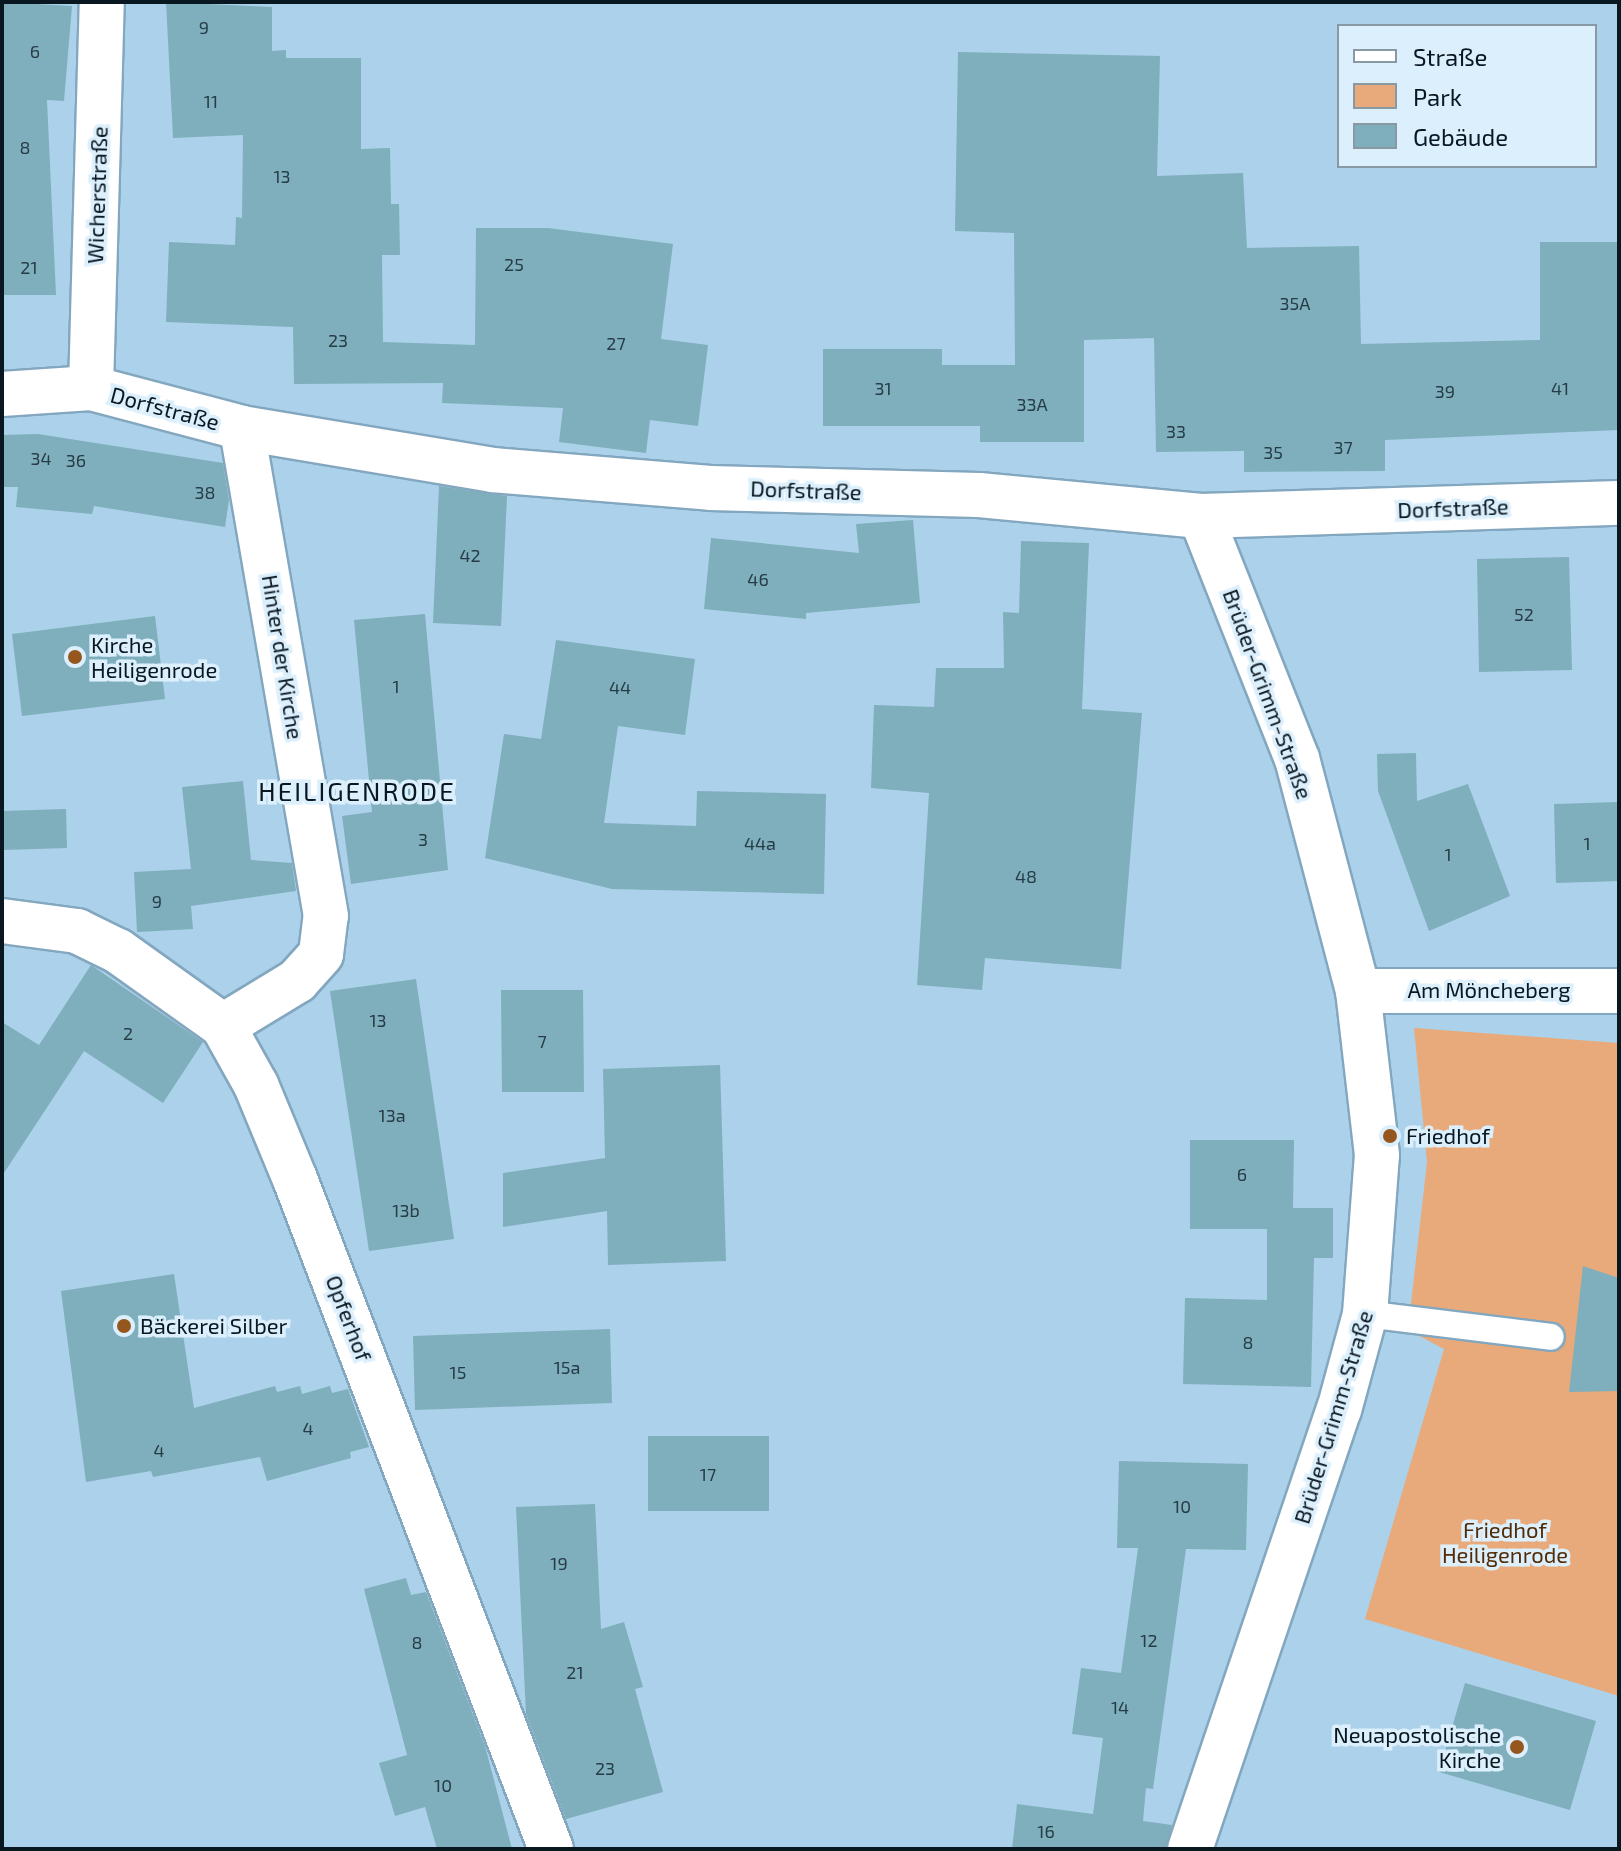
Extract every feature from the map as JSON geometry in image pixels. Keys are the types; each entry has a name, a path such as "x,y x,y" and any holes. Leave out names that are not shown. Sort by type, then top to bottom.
{"street":[{"name":"Wicherstraße","path":"91,388 102,2"},
{"name":"Dorfstraße","path":"2,394 91,388 242,428 492,470 710,488 979,495 1201,516 1619,503"},
{"name":"Hinter der Kirche","path":"223,1026 297,981 321,954 326,916 242,428"},
{"name":"Brüder-Grimm-Straße","path":"1190,1849 1329,1440 1365,1314 1377,1155 1358,991 1297,759 1201,516"},
{"name":"Opferhof","path":"2,921 77,931 118,951 223,1026 256,1085 295,1179 551,1849"},
{"name":"Am Möncheberg","path":"1358,991 1619,991"}],"lane":[{"path":"1365,1314 1551,1337"}],"green space":[{"name":"Friedhof Heiligenrode","path":"1414,1028 1619,1043 1619,1696 1365,1619 1444,1349 1408,1330 1427,1162"}],"building":[{"path":"2,2 72,6 64,101 47,100 56,295 2,295"},
{"path":"166,2 272,7 272,51 286,50 286,58 361,58 361,149 390,148 391,204 399,204 400,255 382,255 383,342 475,345 476,228 548,228 673,244 661,339 708,345 698,426 650,420 646,453 559,442 563,408 442,403 443,383 294,384 293,327 166,322 169,242 235,245 236,217 242,218 243,135 173,138"},
{"path":"958,52 1160,56 1157,176 1243,173 1247,248 1359,246 1361,344 1540,340 1540,242 1619,242 1619,430 1385,440 1385,471 1244,472 1244,451 1156,452 1154,338 1084,340 1084,442 980,442 980,426 823,426 823,349 942,349 942,365 1015,365 1014,233 955,231"},
{"path":"38,434 223,463 229,500 225,527 94,506 92,514 16,507 18,487 2,487 2,435"},
{"path":"439,486 507,496 501,626 433,623"},
{"path":"913,520 920,603 806,613 806,619 704,609 711,538 859,553 856,524"},
{"path":"1021,541 1089,543 1082,709 1142,713 1121,969 985,958 982,990 917,985 929,793 871,788 874,705 934,707 936,668 1004,668 1003,612 1019,613"},
{"path":"1569,557 1572,670 1479,672 1477,559"},
{"path":"425,614 448,870 351,884 342,816 372,812 354,620"},
{"path":"155,616 165,699 22,716 12,634"},
{"path":"556,640 695,659 685,735 618,726 604,823 696,826 697,791 826,794 824,894 612,889 485,858 504,734 541,739"},
{"path":"1416,753 1417,801 1468,784 1510,896 1429,931 1378,791 1377,754"},
{"path":"243,781 251,860 292,863 296,891 191,906 193,929 137,932 134,872 191,869 182,787"},
{"path":"1619,802 1619,881 1556,883 1554,804"},
{"path":"66,809 67,848 2,850 2,811"},
{"path":"91,965 203,1042 163,1103 84,1051 2,1176 2,1022 39,1045"},
{"path":"416,979 454,1239 369,1251 330,991"},
{"path":"501,990 583,990 584,1092 502,1092"},
{"path":"720,1065 726,1261 608,1265 607,1211 503,1227 503,1173 605,1158 603,1069"},
{"path":"1190,1140 1294,1140 1293,1208 1333,1208 1333,1258 1314,1258 1311,1387 1183,1384 1185,1298 1267,1300 1267,1229 1190,1229"},
{"path":"1583,1266 1619,1278 1619,1391 1569,1392"},
{"path":"174,1274 194,1408 275,1386 277,1392 300,1386 302,1394 330,1386 332,1393 348,1389 369,1447 350,1452 351,1458 267,1481 260,1457 153,1477 151,1471 86,1482 61,1291"},
{"path":"610,1329 612,1403 415,1410 413,1336"},
{"path":"648,1436 769,1436 769,1511 648,1511"},
{"path":"1119,1461 1248,1464 1246,1550 1186,1549 1153,1789 1146,1788 1143,1821 1172,1825 1166,1849 1012,1849 1017,1804 1093,1814 1103,1738 1072,1734 1081,1668 1121,1673 1138,1548 1117,1548"},
{"path":"595,1504 601,1629 624,1622 643,1687 635,1689 663,1792 566,1819 526,1714 516,1507"},
{"path":"406,1578 411,1595 426,1592 485,1746 512,1849 437,1849 425,1807 395,1816 379,1763 407,1755 364,1589"},
{"name":"Neuapostolische Kirche","path":"1465,1683 1596,1721 1570,1810 1439,1772"}],"place":[{"name":"Kirche Heiligenrode","path":"75,657"},
{"name":"Friedhof","path":"1390,1136"},
{"name":"Bäckerei Silber","path":"124,1326"},
{"name":"Neuapostolische Kirche","path":"1517,1747"}],"district":[{"name":"HEILIGENRODE","path":"357,791"}]}
